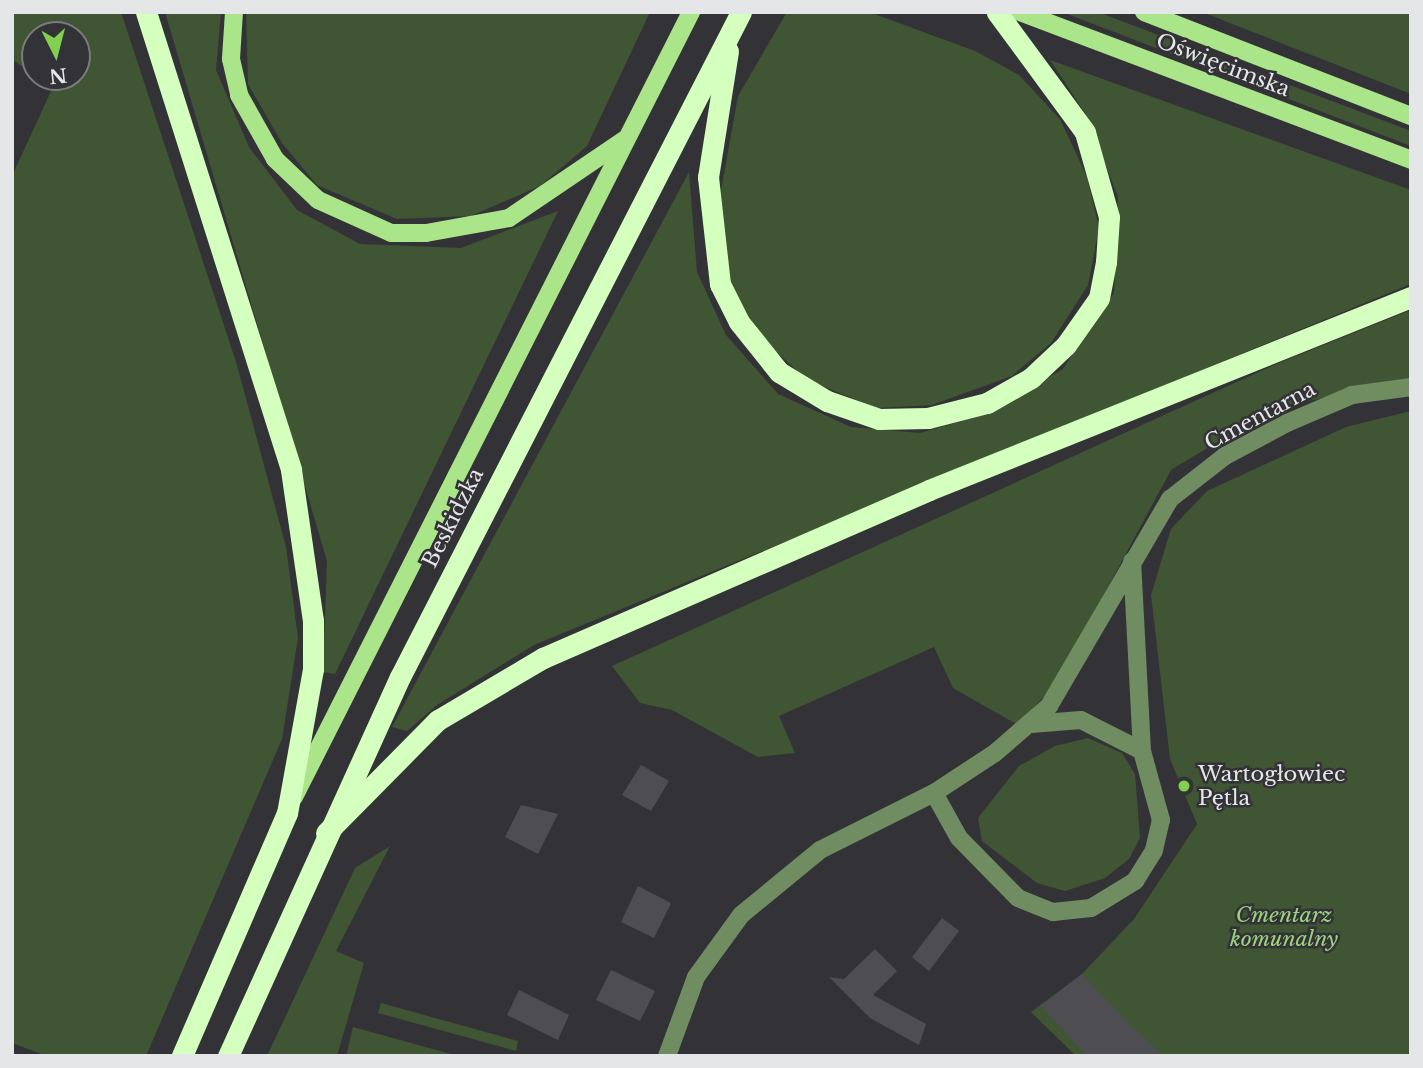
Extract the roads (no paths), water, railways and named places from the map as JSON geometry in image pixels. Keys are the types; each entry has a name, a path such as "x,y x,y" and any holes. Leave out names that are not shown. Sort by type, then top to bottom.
{"highway":[{"path":"146,12 291,470 309,567 313,668 287,813"},
{"name":"Beskidzka","path":"228,1056 326,833 741,12"},
{"path":"730,32 708,177 716,261 733,309 779,372 827,401 879,419 928,418 987,403 1031,378 1066,345 1099,298 1106,262 1109,217 1085,132 997,12"},
{"path":"326,833 438,720 543,658 893,505 1411,297"},
{"name":"Beskidzka","path":"182,1056 287,813"}],"main road":[{"path":"234,12 231,59 239,95 275,159 318,201 391,233 426,233 509,218 627,138"},
{"name":"Beskidzka","path":"287,813 691,12"},
{"name":"Oświęcimska","path":"1020,12 1411,160"},
{"name":"Oświęcimska","path":"1144,12 1411,116"}],"street":[{"name":"Cmentarna","path":"667,1056 696,977 741,915 820,850 934,793 1031,724 1064,685 1132,561 1170,499 1225,456 1352,395 1411,387"},
{"path":"934,793 959,838 1018,898 1053,912 1091,908 1135,881 1154,850 1161,820 1142,751 1132,561"},
{"path":"1031,724 1081,720 1142,751"}],"place":[{"name":"Wartogłowiec Pętla","path":"1184,786"}],"park label":[{"name":"Cmentarz komunalny","path":"1284,927"}]}
